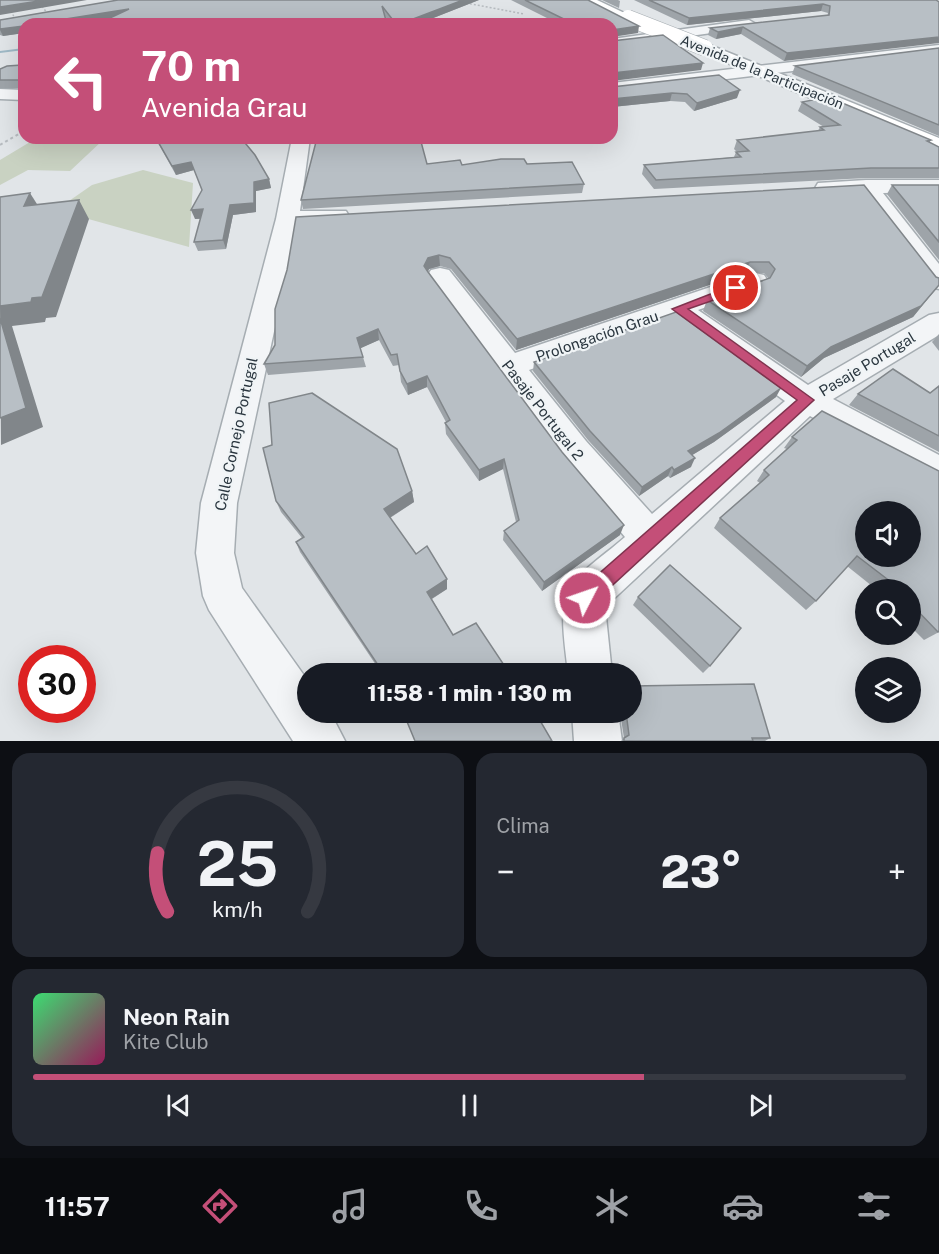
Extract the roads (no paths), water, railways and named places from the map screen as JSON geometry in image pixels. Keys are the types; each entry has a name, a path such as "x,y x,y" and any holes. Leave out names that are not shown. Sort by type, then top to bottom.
{"main road":[{"name":"Avenida de la Participación","path":"585,0 939,146"}],"street":[{"path":"618,42 762,23"},
{"path":"618,87 939,49"},
{"path":"0,94 18,95"},
{"name":"Calle Cornejo Portugal","path":"300,144 287,219 223,482 215,553 223,596 321,741"},
{"path":"866,186 939,281"},
{"path":"807,189 939,186"},
{"path":"287,219 358,215"},
{"name":"Pasaje Portugal 2","path":"440,276 574,451 651,540"},
{"name":"Prolongación Grau","path":"508,366 755,281"},
{"path":"678,309 807,400 939,472"},
{"name":"Pasaje Portugal","path":"589,663 584,619 585,598 807,400 939,322"},
{"path":"596,723 598,741"}],"waterway":[{"path":"550,18 556,17"},
{"path":"0,52 18,50"}]}
